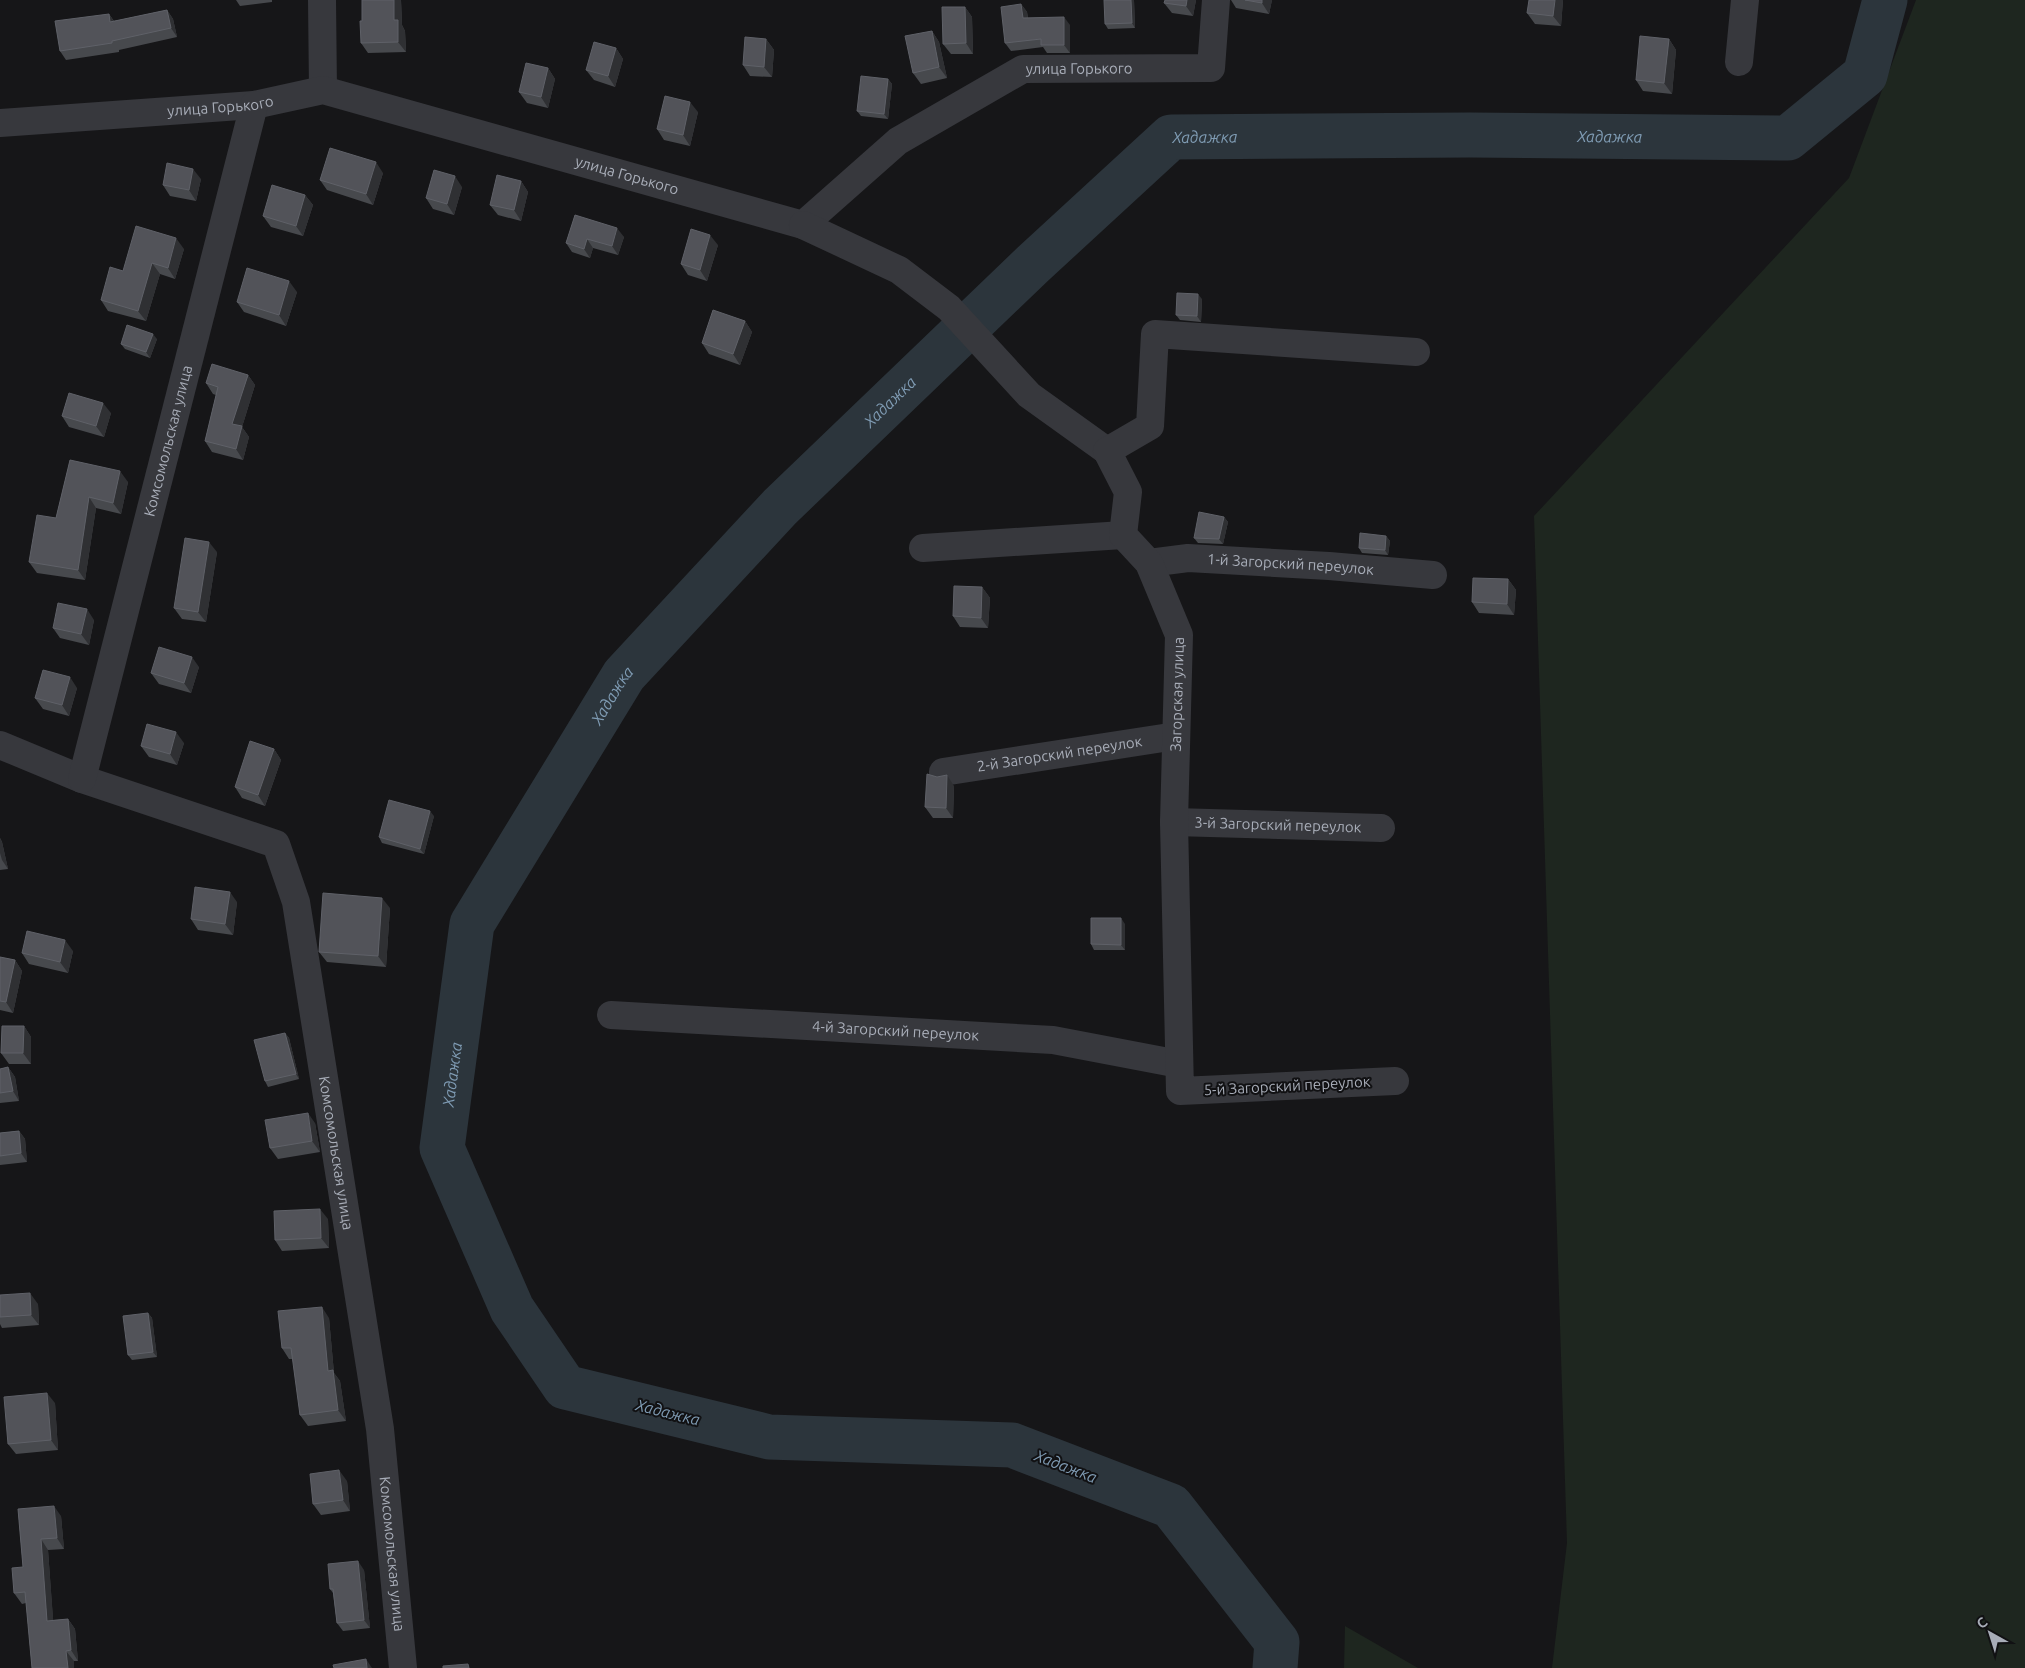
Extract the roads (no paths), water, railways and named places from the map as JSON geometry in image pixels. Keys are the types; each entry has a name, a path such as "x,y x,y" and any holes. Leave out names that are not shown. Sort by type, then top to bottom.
{"street":[{"path":"322,0 323,90"},
{"name":"улица Горького","path":"0,123 254,105 323,90 803,225 898,140 1023,69 1211,68 1216,0"},
{"path":"1739,62 1745,0"},
{"name":"Комсомольская улица","path":"82,779 254,105"},
{"path":"803,225 899,270 950,308 976,339 1029,395 1108,451 1128,492 1123,535 923,548"},
{"path":"1108,451 1150,426 1155,334 1416,352"},
{"name":"Загорская улица","path":"1123,535 1149,563 1179,635 1174,822 1180,1091"},
{"name":"1-й Загорский переулок","path":"1149,563 1188,558 1329,566 1433,575"},
{"name":"2-й Загорский переулок","path":"943,772 1176,736"},
{"name":"Комсомольская улица","path":"0,745 82,779 276,844 296,902 380,1429 403,1668"},
{"name":"3-й Загорский переулок","path":"1174,822 1382,828"},
{"name":"4-й Загорский переулок","path":"611,1015 1053,1040 1179,1064"},
{"name":"5-й Загорский переулок","path":"1180,1091 1395,1081"}],"waterway":[{"name":"Хадажка","path":"1275,1668 1277,1642 1171,1506 1012,1445 769,1437 565,1387 512,1309 442,1148 472,924 624,675 780,507 1033,264 1171,137 1470,135 1788,138 1865,75 1885,0"}]}
